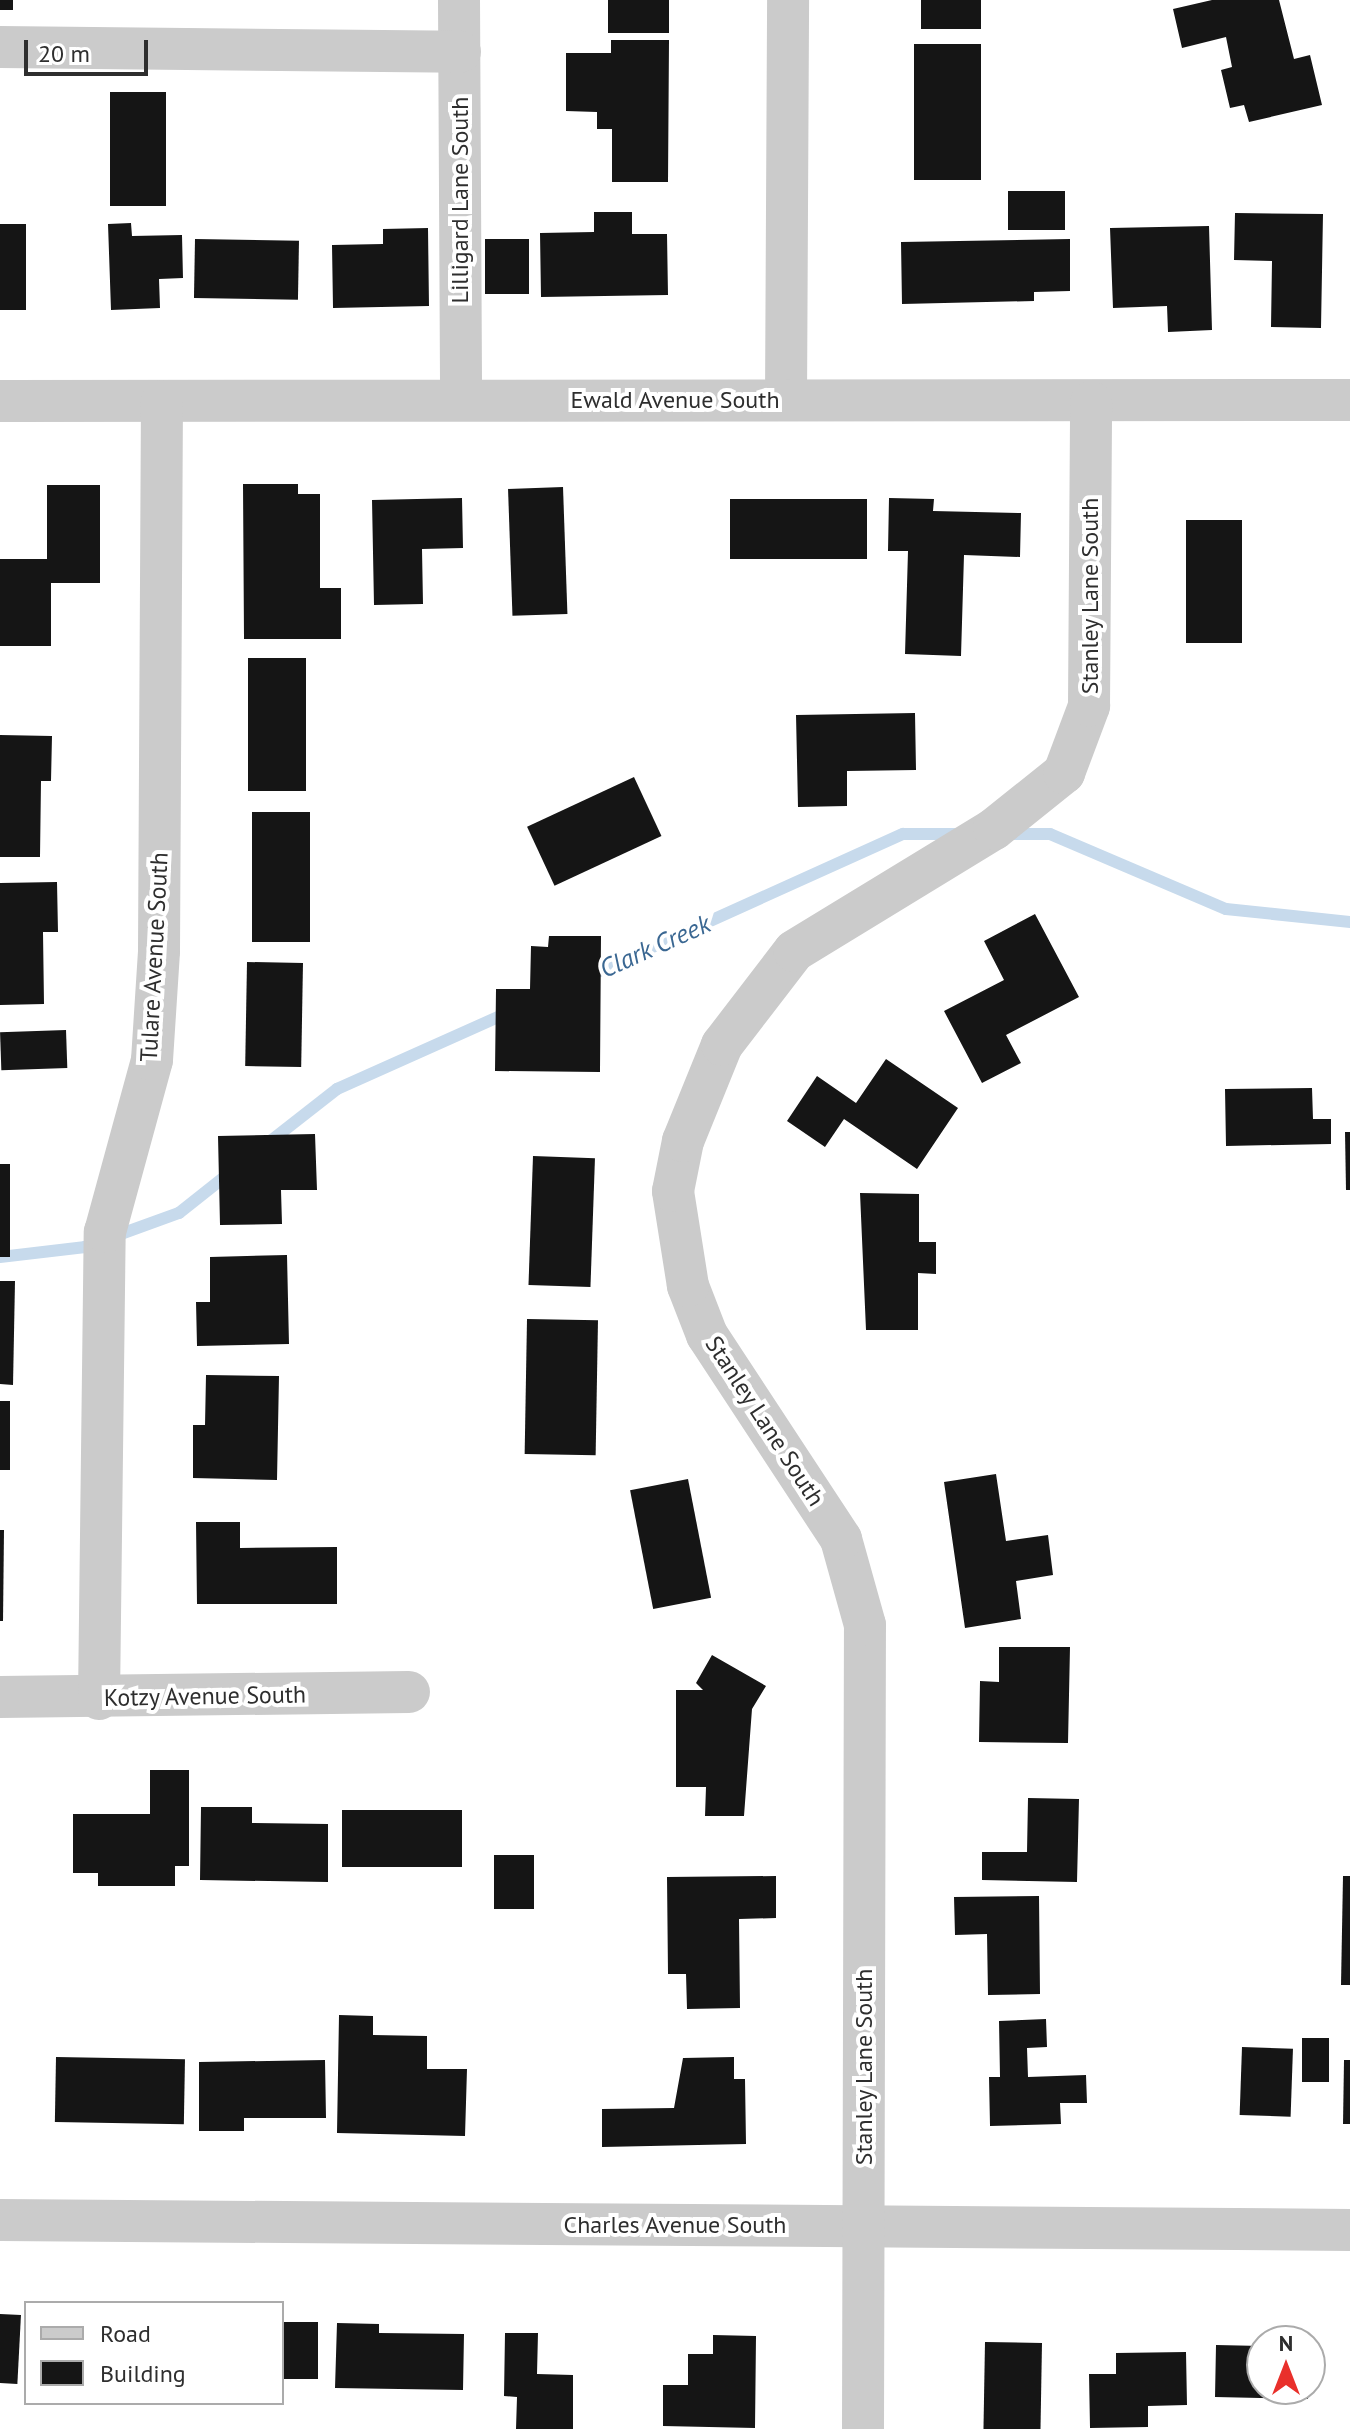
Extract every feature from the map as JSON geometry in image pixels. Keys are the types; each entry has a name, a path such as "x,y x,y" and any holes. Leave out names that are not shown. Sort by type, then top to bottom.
{"street":[{"name":"Lilligard Lane South","path":"459,0 461,400"},
{"path":"786,400 788,0"},
{"path":"0,47 460,52"},
{"name":"Ewald Avenue South","path":"0,401 1350,400"},
{"name":"Tulare Avenue South","path":"99,1699 105,1232 152,1060 159,951 162,401"},
{"name":"Stanley Lane South","path":"863,2429 865,1625 841,1539 707,1335 688,1286 673,1191 683,1141 722,1045 794,951 994,829 1064,773 1089,706 1091,402"},
{"name":"Kotzy Avenue South","path":"0,1697 99,1699 409,1692"},
{"name":"Charles Avenue South","path":"0,2220 1350,2230"}],"building":[{"path":"0,0 13,0 13,10 0,10"},
{"path":"608,0 669,0 669,33 608,33"},
{"path":"921,0 981,0 981,29 921,29"},
{"path":"1212,0 1279,0 1294,59 1310,55 1322,105 1249,122 1244,105 1230,108 1221,70 1232,67 1226,37 1182,48 1173,9"},
{"path":"611,40 669,40 668,182 612,182 612,129 597,129 597,112 566,111 566,53 611,53"},
{"path":"914,44 981,44 981,180 914,180"},
{"path":"110,92 166,92 166,206 110,206"},
{"path":"1008,191 1065,191 1065,230 1008,230"},
{"path":"594,212 632,212 632,234 667,234 668,295 541,297 540,233 594,232"},
{"path":"1235,213 1323,214 1321,328 1271,327 1272,261 1234,260"},
{"path":"131,223 132,236 182,235 183,278 159,279 160,308 111,310 108,224"},
{"path":"0,224 26,224 26,310 0,310"},
{"path":"1209,226 1212,330 1168,332 1167,306 1113,308 1110,228"},
{"path":"428,228 429,306 333,308 332,245 383,244 383,229"},
{"path":"195,239 299,241 298,300 194,298"},
{"path":"485,239 529,239 529,294 485,294"},
{"path":"1070,239 1070,291 1034,292 1034,301 902,304 901,242"},
{"path":"243,484 298,484 298,494 320,494 320,588 341,588 341,639 244,639"},
{"path":"47,485 100,485 100,583 51,583 51,646 0,646 0,559 47,559"},
{"path":"563,487 567,614 512,616 508,489"},
{"path":"462,498 463,548 422,549 423,604 374,605 372,500"},
{"path":"889,498 934,499 933,511 1021,513 1020,557 964,555 961,656 905,654 908,551 888,551"},
{"path":"730,499 867,499 867,559 730,559"},
{"path":"1186,520 1242,520 1242,643 1186,643"},
{"path":"248,658 306,658 306,791 248,791"},
{"path":"915,713 916,770 847,771 847,806 798,807 796,715"},
{"path":"0,735 52,736 51,781 41,781 40,857 0,857"},
{"path":"634,777 661,836 555,886 527,827"},
{"path":"252,812 310,812 310,942 252,942"},
{"path":"57,882 58,932 43,932 44,1004 0,1005 0,883"},
{"path":"1035,914 1079,997 1006,1035 1021,1063 982,1083 944,1011 1004,980 984,941"},
{"path":"549,936 601,936 600,1072 495,1071 496,989 530,989 531,946 548,947"},
{"path":"247,962 303,963 301,1067 245,1066"},
{"path":"66,1030 67,1068 1,1070 0,1032"},
{"path":"886,1059 958,1108 917,1169 844,1119 825,1147 787,1121 817,1076 856,1103"},
{"path":"1312,1088 1313,1119 1331,1119 1331,1144 1226,1146 1225,1089"},
{"path":"1345,1132 1350,1132 1350,1190 1346,1190"},
{"path":"315,1134 317,1190 281,1190 282,1224 220,1225 218,1136"},
{"path":"533,1156 595,1158 590,1287 528,1285"},
{"path":"0,1164 10,1164 10,1257 0,1257"},
{"path":"860,1193 919,1194 919,1242 936,1242 936,1274 918,1273 918,1330 866,1330"},
{"path":"287,1255 289,1344 197,1346 196,1302 210,1302 210,1257"},
{"path":"0,1281 15,1281 13,1385 0,1384"},
{"path":"527,1319 598,1320 596,1455 525,1454"},
{"path":"206,1375 279,1376 277,1480 193,1478 193,1425 205,1425"},
{"path":"0,1401 10,1401 10,1470 0,1470"},
{"path":"996,1474 1006,1541 1048,1535 1053,1575 1016,1581 1021,1619 965,1628 944,1482"},
{"path":"688,1479 711,1598 653,1609 630,1490"},
{"path":"196,1522 240,1522 240,1548 337,1547 337,1604 197,1604"},
{"path":"0,1530 4,1530 3,1621 0,1621"},
{"path":"999,1647 1070,1647 1068,1743 979,1742 980,1681 999,1682"},
{"path":"712,1655 766,1686 752,1709 744,1816 705,1816 706,1787 676,1787 676,1690 703,1690 696,1683"},
{"path":"150,1770 189,1770 189,1866 175,1866 175,1886 98,1886 98,1873 73,1873 73,1814 150,1814"},
{"path":"1028,1798 1079,1799 1077,1882 982,1880 982,1852 1027,1852"},
{"path":"201,1807 252,1807 252,1823 328,1824 328,1882 200,1880"},
{"path":"342,1810 462,1810 462,1867 342,1867"},
{"path":"494,1855 534,1855 534,1909 494,1909"},
{"path":"776,1876 776,1918 739,1919 740,2008 687,2009 686,1974 668,1974 667,1877"},
{"path":"1343,1876 1350,1876 1350,1985 1341,1985"},
{"path":"1039,1896 1040,1994 988,1995 987,1934 955,1935 954,1897"},
{"path":"339,2015 373,2016 373,2035 427,2036 427,2069 467,2069 465,2136 337,2133"},
{"path":"1046,2019 1047,2047 1027,2048 1028,2077 1086,2075 1087,2103 1060,2103 1061,2124 990,2126 989,2077 1000,2077 999,2021"},
{"path":"1302,2038 1329,2038 1329,2082 1302,2082"},
{"path":"1242,2047 1293,2049 1291,2117 1240,2115"},
{"path":"56,2057 185,2059 184,2124 55,2122"},
{"path":"734,2057 734,2079 745,2079 746,2144 602,2147 602,2109 674,2108 683,2058"},
{"path":"325,2060 326,2118 244,2118 244,2131 199,2131 199,2062"},
{"path":"1344,2060 1350,2060 1350,2124 1343,2124"},
{"path":"0,2314 21,2315 17,2384 0,2383"},
{"path":"284,2322 318,2322 318,2379 284,2379"},
{"path":"337,2323 379,2324 379,2333 464,2334 463,2390 335,2388"},
{"path":"505,2333 538,2333 537,2374 573,2375 573,2429 516,2429 517,2397 504,2396"},
{"path":"713,2335 756,2336 755,2428 663,2426 663,2385 688,2385 688,2354 713,2354"},
{"path":"985,2342 1042,2343 1040,2429 983,2429"},
{"path":"1216,2345 1246,2346 1246,2398 1215,2397"},
{"path":"1186,2352 1187,2405 1148,2406 1148,2427 1090,2428 1089,2374 1116,2374 1116,2353"}],"waterway":[{"name":"Clark Creek","path":"586,977 903,834 961,834"},
{"name":"Clark Creek","path":"1007,834 1050,834 1226,909 1350,922"},
{"name":"Clark Creek","path":"268,1143 337,1089 511,1011"},
{"name":"Clark Creek","path":"0,1257 85,1247 179,1213 232,1171"}]}
